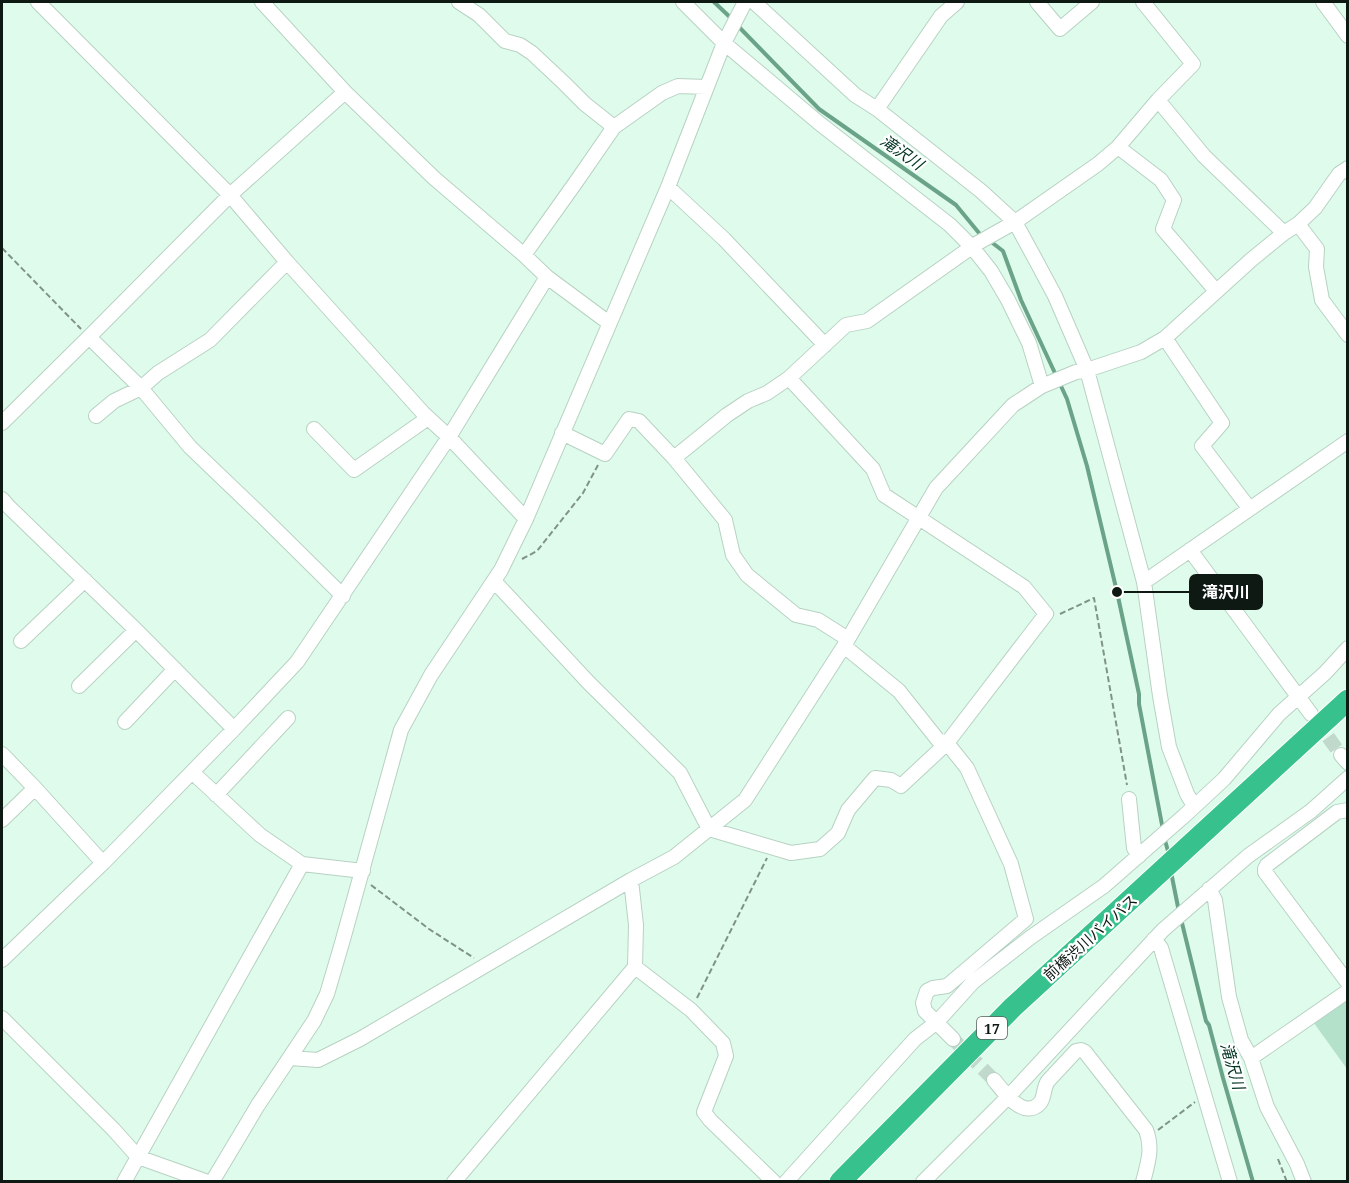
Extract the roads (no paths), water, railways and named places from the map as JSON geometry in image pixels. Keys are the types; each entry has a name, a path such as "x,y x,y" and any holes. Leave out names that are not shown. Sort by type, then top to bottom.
{"highway":[{"name":"前橋渋川バイパス","path":"840,1182 1013,1007 1347,700"}],"street":[{"path":"38,2 231,195 287,262 428,418 449,437 526,519"},
{"path":"262,2 345,92 434,178 547,277 609,323"},
{"path":"459,2 479,15 505,41 519,45 532,53 585,104 614,127"},
{"path":"683,2 724,43 819,123 974,245 1008,300 1046,385"},
{"path":"2,1018 138,1157 210,1182 314,1021 327,994 401,730 430,675 497,576 526,519 668,188 724,43 745,2"},
{"path":"754,2 855,95 877,109 981,191 1015,222 1055,297 1082,371 1144,582 1169,747 1186,794 1189,811"},
{"path":"877,109 941,16 957,2"},
{"path":"1037,2 1060,29 1092,2"},
{"path":"674,458 727,415 789,378 846,326 867,321 974,245 1015,222 1098,164 1118,147 1193,63 1143,2"},
{"path":"1323,2 1347,36"},
{"path":"524,255 614,127 662,93 678,86 706,87"},
{"path":"2,423 231,195 345,92"},
{"path":"1158,100 1204,156 1284,233"},
{"path":"1118,147 1161,180 1174,200 1163,229 1216,291"},
{"path":"290,1058 318,1060 360,1039 674,857 745,800 846,642 936,488 1013,405 1046,385 1141,352 1165,338 1216,291 1316,208 1339,174 1347,168"},
{"path":"668,188 724,239 825,345"},
{"path":"1298,224 1317,249 1316,267 1322,300 1347,336"},
{"path":"96,416 114,401 141,388 158,373 210,340 287,262"},
{"path":"2,960 103,863 297,662 449,437 547,277"},
{"path":"89,337 141,388 190,447 343,596"},
{"path":"1165,338 1222,423 1202,446 1250,508"},
{"path":"497,576 590,683 680,773 709,829 791,853 819,849 838,833 848,810 875,778 891,780 901,786 947,743 1046,614 1024,587 884,495 873,469 789,378"},
{"path":"314,429 354,470 428,418"},
{"path":"562,433 605,454 629,419 639,421 674,458 725,519 734,555 747,574 796,615 818,620 846,642 899,691 938,740 947,743 967,768 1011,864 1026,919 947,986 933,987 927,991 923,1003 925,1011 953,1039"},
{"path":"1144,582 1347,441"},
{"path":"4,507 85,580 234,729"},
{"path":"1190,550 1311,714"},
{"path":"21,641 85,580"},
{"path":"79,686 136,630"},
{"path":"786,1182 915,1039 937,1022 973,981 1104,886 1141,854 1224,779 1263,730 1325,673 1347,648"},
{"path":"125,722 175,669"},
{"path":"216,795 288,718"},
{"path":"4,761 35,788 103,863"},
{"path":"192,772 260,835 302,864 362,874"},
{"path":"923,1182 1008,1096 1158,935 1255,851 1311,811 1347,778"},
{"path":"2,820 35,788"},
{"path":"1129,799 1134,848 1141,854"},
{"path":"1347,810 1337,812 1267,865 1265,869 1347,984"},
{"path":"124,1182 302,864"},
{"path":"454,1182 635,967 636,925 631,880"},
{"path":"1206,892 1215,900 1229,997 1241,1040 1251,1058 1267,1107 1304,1182"},
{"path":"1158,935 1230,1182"},
{"path":"635,967 691,1010 723,1043 726,1056 704,1112 774,1182"},
{"path":"1251,1058 1347,991"},
{"path":"994,1080 1017,1105 1031,1108 1042,1101 1048,1081 1076,1052 1081,1050 1085,1052 1141,1122 1149,1137 1150,1158 1143,1182"}],"waterway":[{"name":"滝沢川","path":"714,2 733,20"},
{"name":"滝沢川","path":"738,26 819,109 956,205 984,237"},
{"name":"滝沢川","path":"990,241 1003,251 1021,300 1067,399 1087,466 1139,694 1163,830"},
{"name":"滝沢川","path":"1164,837 1168,856"},
{"name":"滝沢川","path":"1171,872 1179,912"},
{"name":"滝沢川","path":"1181,919 1206,1021 1253,1182"}],"tunnel":[{"path":"1316,720 1341,755"},
{"path":"953,1039 994,1080"}],"place":[{"name":"滝沢川","path":"1117,592"}]}
